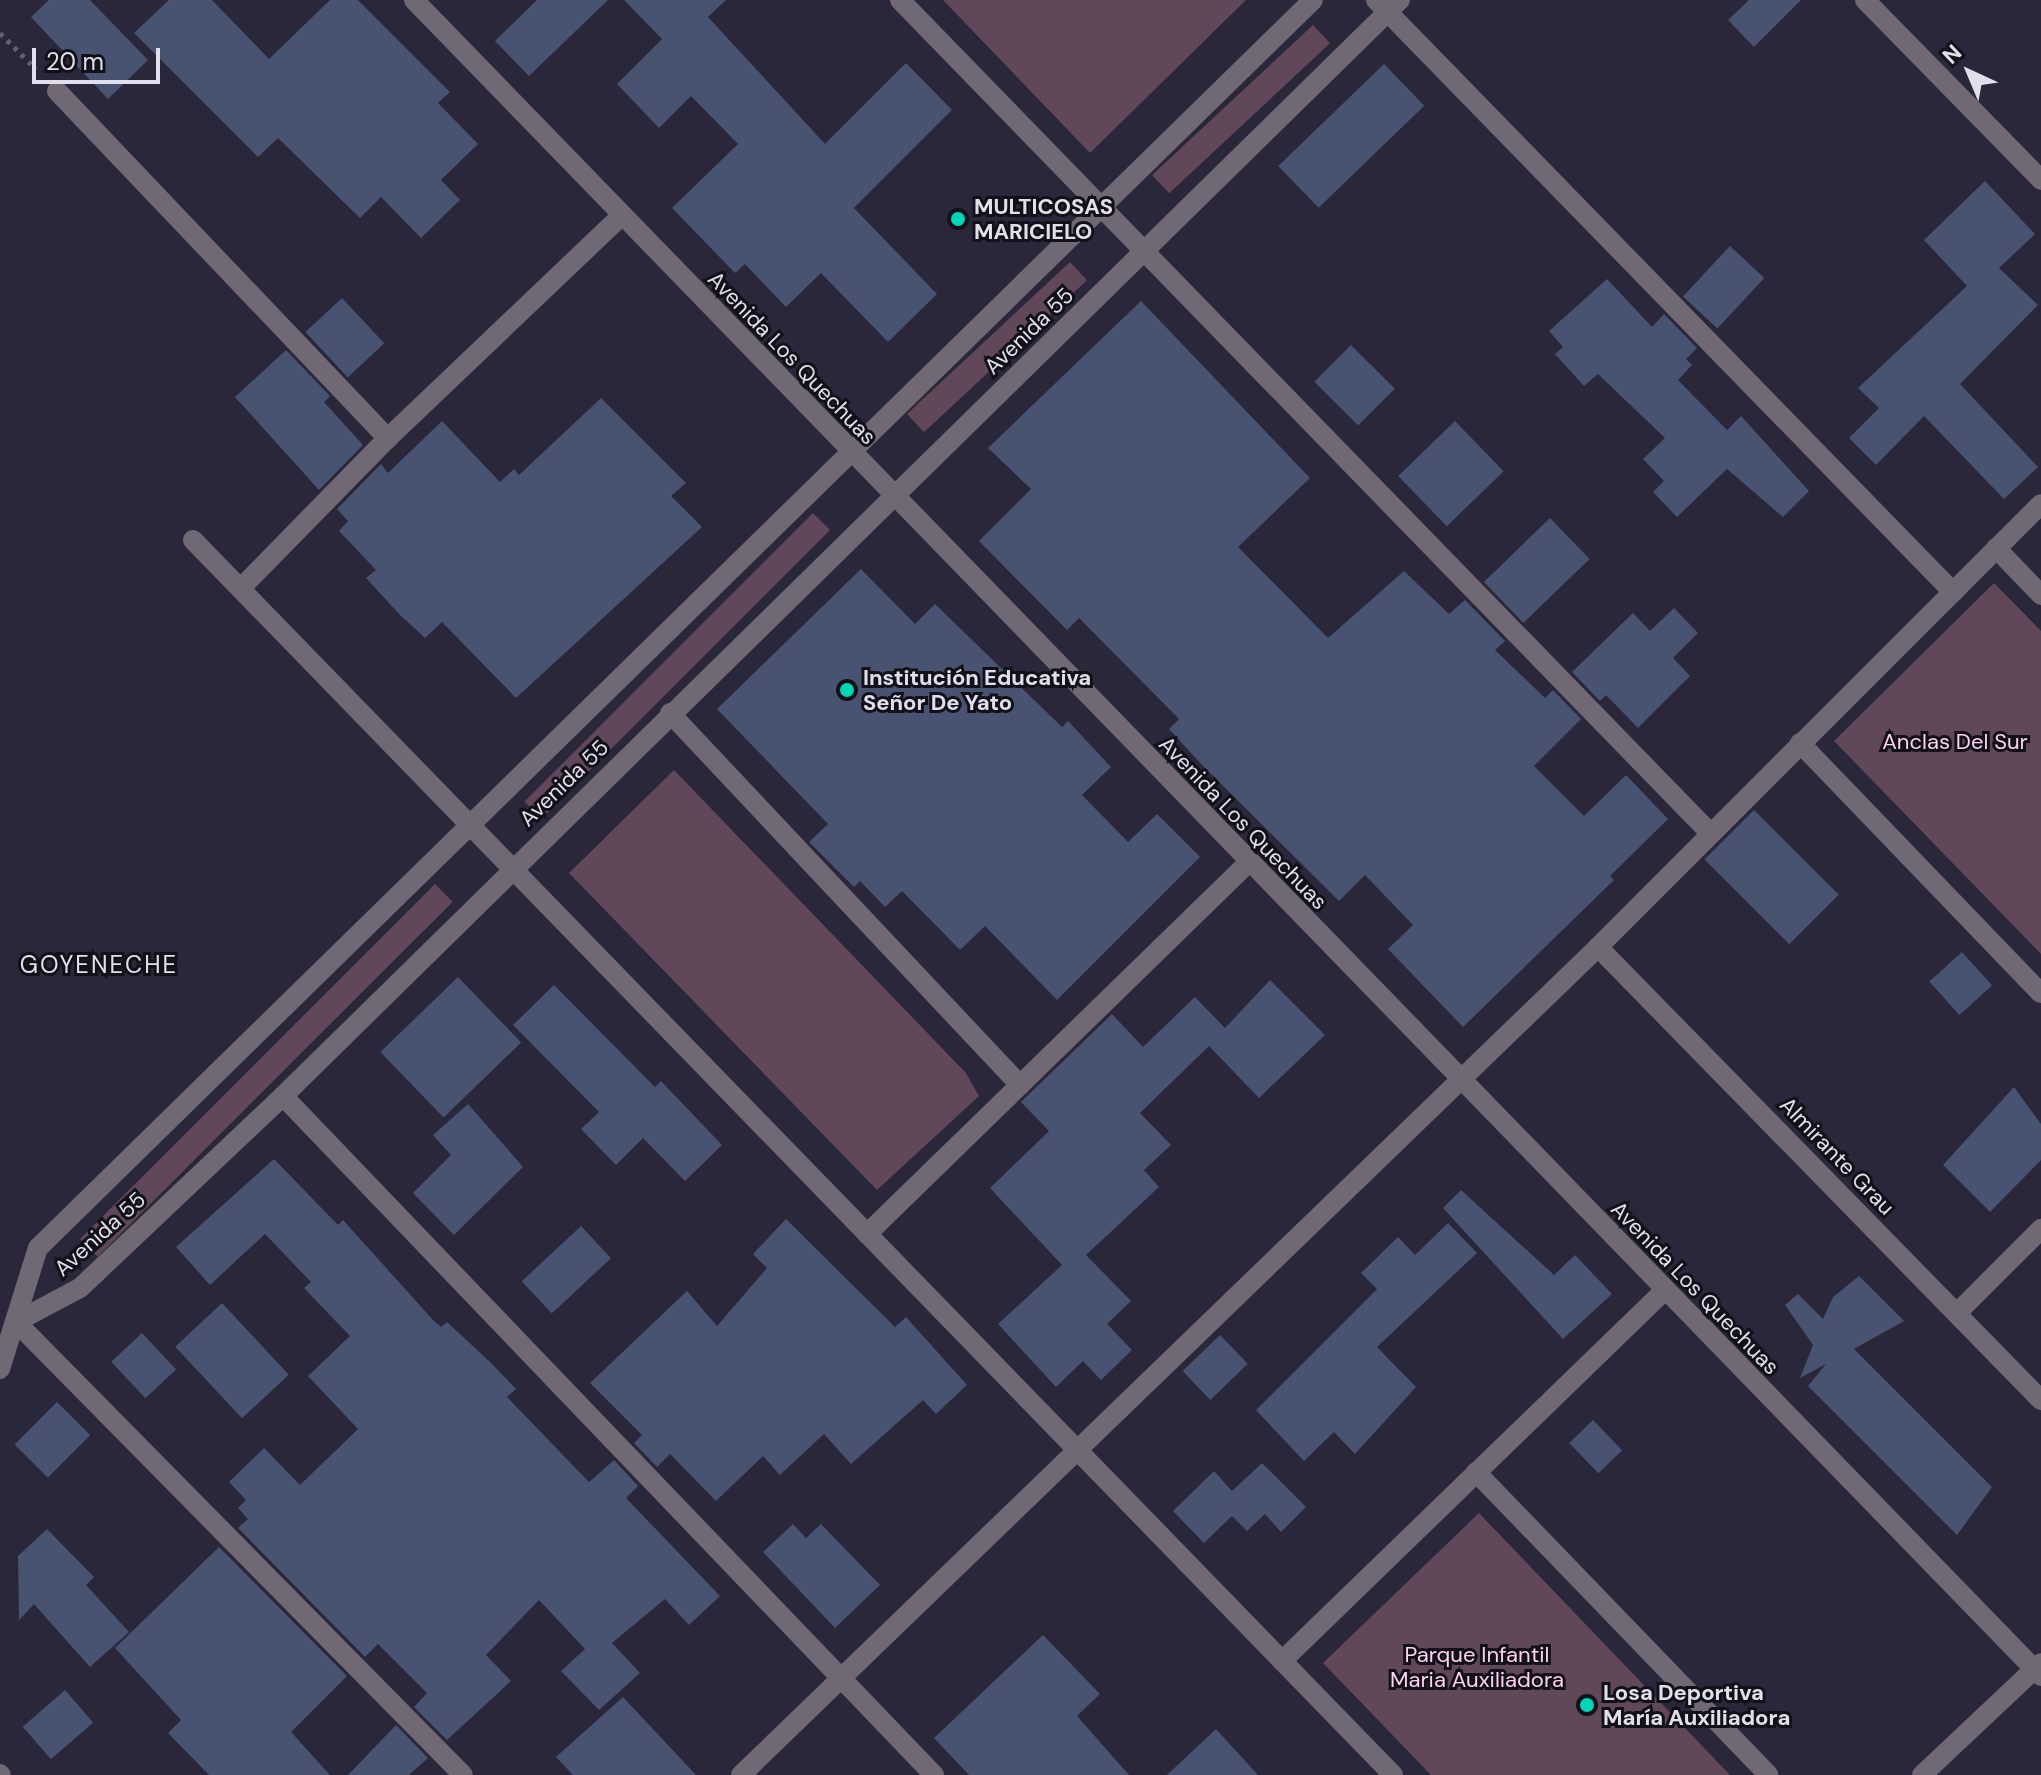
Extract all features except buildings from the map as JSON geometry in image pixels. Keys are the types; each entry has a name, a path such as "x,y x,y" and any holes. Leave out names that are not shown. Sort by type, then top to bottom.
{"street":[{"name":"Avenida Los Quechuas","path":"414,0 1457,1079 2039,1669"},
{"path":"900,0 1710,833"},
{"name":"Avenida 55","path":"16,1322 38,1248 1313,0"},
{"path":"1865,0 2041,180"},
{"path":"1388,4 1953,592"},
{"name":"Avenida 55","path":"16,1322 80,1288 283,1096 893,494 1146,252 1388,4"},
{"path":"57,91 388,438"},
{"path":"241,588 388,438 622,215"},
{"path":"741,1775 1078,1453 1457,1079 1598,947 2041,504"},
{"path":"193,540 1393,1775"},
{"path":"1996,548 2041,595"},
{"path":"670,713 1020,1085"},
{"path":"1800,743 2041,993"},
{"path":"867,1234 1248,863"},
{"name":"Almirante Grau","path":"1598,947 2041,1400"},
{"path":"283,1096 934,1775"},
{"path":"1957,1313 2041,1229"},
{"path":"1282,1661 1664,1291"},
{"path":"0,1369 16,1322 463,1775"},
{"path":"1476,1472 1769,1775"},
{"path":"1922,1775 2039,1669"}],"path":[{"path":"0,33 57,91"}],"green space":[{"path":"943,0 1246,0 1090,153"},
{"path":"1313,25 1330,43 1169,193 1152,175"},
{"path":"1070,262 1087,280 924,432 907,414"},
{"path":"813,513 830,530 541,818 525,801"},
{"name":"Anclas Del Sur","path":"1994,583 2041,631 2041,954 1834,741"},
{"path":"674,770 966,1073 979,1096 877,1190 569,873"},
{"path":"435,884 453,902 98,1257 80,1239"},
{"name":"Parque Infantil Maria Auxiliadora","path":"1479,1513 1730,1775 1431,1775 1323,1663"}],"place":[{"name":"MULTICOSAS MARICIELO","path":"958,219"},
{"name":"Institución Educativa Señor De Yato","path":"847,690"},
{"name":"Losa Deportiva María Auxiliadora","path":"1587,1705"}],"district":[{"name":"GOYENECHE","path":"99,965"}]}
